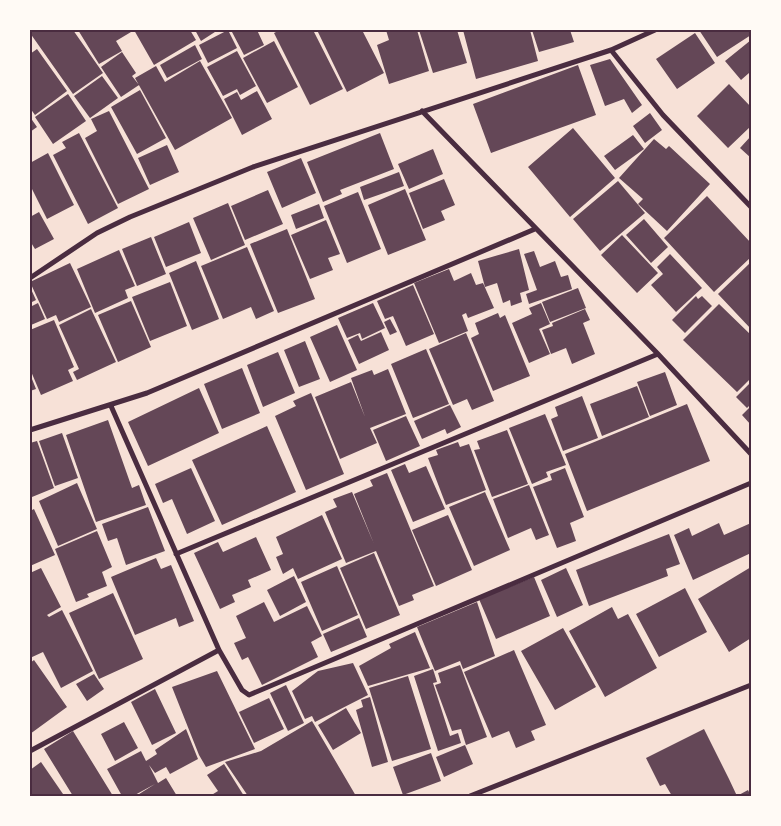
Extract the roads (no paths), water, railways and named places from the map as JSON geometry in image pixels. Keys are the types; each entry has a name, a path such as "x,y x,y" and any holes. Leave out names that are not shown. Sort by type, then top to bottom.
{"street":[{"path":"30,278 97,233 130,217 253,167 612,50 655,30"},
{"path":"612,50 663,115 751,207"},
{"path":"422,111 658,354 751,454"},
{"path":"30,430 111,406 147,393 535,229"},
{"path":"176,554 658,354"},
{"path":"111,406 219,650 242,690 249,695 751,482"},
{"path":"30,751 219,650"},
{"path":"470,796 751,685"}]}
